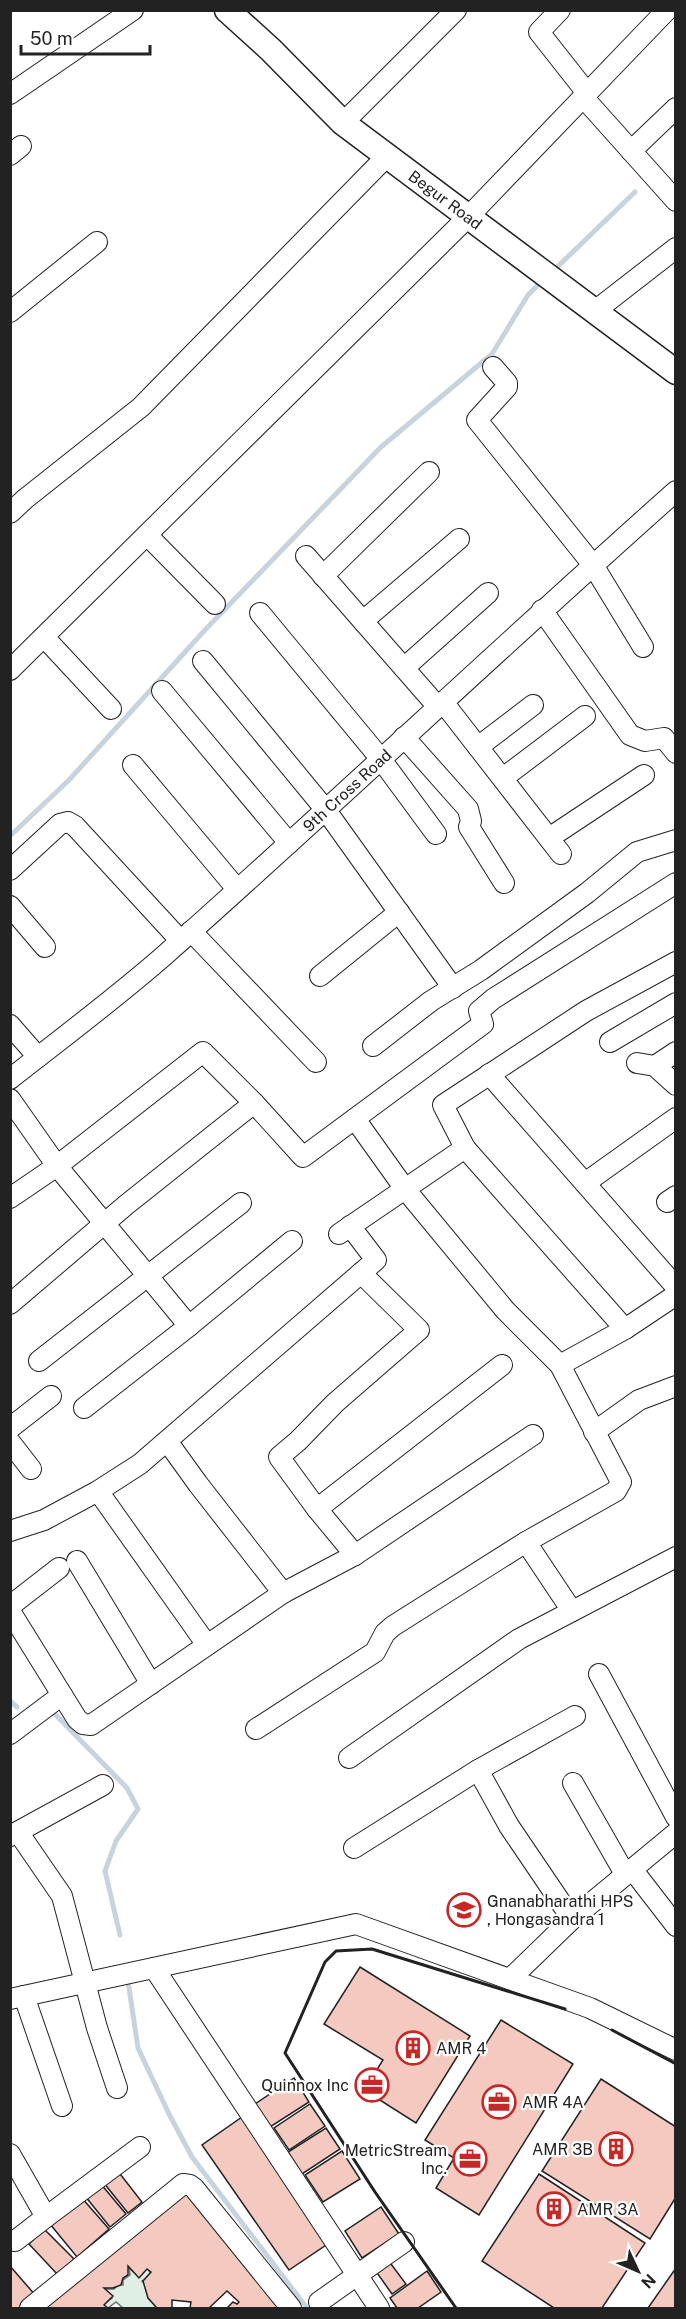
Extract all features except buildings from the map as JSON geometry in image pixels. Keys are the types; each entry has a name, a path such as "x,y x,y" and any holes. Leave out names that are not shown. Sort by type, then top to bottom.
{"main road":[{"name":"Begur Road","path":"227,10 271,50 343,123 595,311 672,362"}],"street":[{"path":"10,94 133,10"},
{"path":"343,123 456,10"},
{"path":"560,10 539,32 585,95 675,201"},
{"path":"10,670 468,217 667,10"},
{"path":"631,151 675,108"},
{"path":"10,513 141,407 387,156"},
{"path":"10,312 97,242"},
{"path":"595,311 675,248"},
{"path":"493,367 507,383 507,387 477,420 593,565 643,647"},
{"path":"323,576 429,472"},
{"name":"9th Cross Road","path":"10,1079 186,935 675,491"},
{"path":"147,535 215,604"},
{"path":"363,621 459,539"},
{"path":"306,556 404,668 478,747 555,846 644,775"},
{"path":"404,668 488,593"},
{"path":"542,610 630,735 645,741 664,738 675,753"},
{"path":"260,613 380,758 436,834"},
{"path":"44,637 111,708"},
{"path":"203,661 325,809 453,988"},
{"path":"162,691 288,843"},
{"path":"478,747 533,705"},
{"path":"502,778 585,716"},
{"path":"404,736 468,809 471,821 469,827 504,883"},
{"path":"133,765 237,889"},
{"path":"10,870 60,824 68,822 75,826 316,1062"},
{"path":"373,1046 431,1001 453,988 587,893 637,852 675,840"},
{"path":"10,1198 57,1166 203,1052 303,1157 483,1024 479,1011 493,999 675,883"},
{"path":"10,906 45,947"},
{"path":"320,976 399,912"},
{"path":"625,1329 465,1148 442,1106 586,1011 675,962"},
{"path":"610,1042 675,1003"},
{"path":"10,1025 38,1057"},
{"path":"675,1052 646,1064 675,1085"},
{"path":"489,1074 675,1287"},
{"path":"10,1099 57,1166 189,1326"},
{"path":"10,1304 104,1224 254,1103"},
{"path":"256,1730 375,1653 385,1633 393,1626 526,1542 620,1487 621,1482 560,1365 505,1310 405,1189 355,1119"},
{"path":"585,1183 675,1119"},
{"path":"10,1531 44,1520 98,1491 140,1464 376,1260 345,1230 465,1148"},
{"path":"39,1361 241,1203"},
{"path":"84,1408 292,1241"},
{"path":"356,1555 317,1509 279,1457 335,1403 419,1330 361,1273"},
{"path":"560,1365 625,1329 675,1295"},
{"path":"317,1509 502,1365"},
{"path":"594,1432 639,1400 675,1386"},
{"path":"10,1428 51,1396"},
{"path":"10,1611 77,1719 83,1724 91,1725 283,1593 356,1555 533,1435"},
{"path":"167,1441 283,1593"},
{"path":"10,1442 30,1469"},
{"path":"98,1491 207,1645"},
{"path":"526,1542 572,1611"},
{"path":"349,1758 519,1639 675,1557"},
{"path":"10,1606 68,1564 151,1684"},
{"path":"599,1674 675,1817"},
{"path":"10,1734 62,1695"},
{"path":"354,1848 478,1770 575,1716"},
{"path":"478,1770 509,1826 572,1919"},
{"path":"573,1783 628,1871 675,1926"},
{"path":"103,1785 14,1834 62,1896 97,2028 117,2088"},
{"path":"510,1979 572,1919 675,1833"},
{"path":"62,2106 17,1997 356,1924 590,2008 675,2050"},
{"path":"154,1968 379,2308"},
{"path":"15,2241 140,2147"},
{"path":"10,2154 46,2217"},
{"path":"30,2308 183,2184 194,2188 291,2308"},
{"path":"319,2302 404,2242"}],"green space":[{"path":"129,2268 139,2277 147,2268 153,2276 142,2281 151,2293 148,2297 157,2308 123,2308 116,2302 108,2308 102,2305 112,2298 104,2289 114,2289 119,2284 123,2285 123,2280 130,2275"}],"waterway":[{"path":"552,272 635,192"},
{"path":"10,836 69,780 205,630 381,447 492,354 528,295 543,280"},
{"path":"10,1701 17,1707"},
{"path":"52,1711 127,1788 138,1809 116,1841 105,1871 120,1935"},
{"path":"128,1981 138,2048 192,2157 307,2308"}],"wall":[{"path":"456,2308 375,2192 285,2053 325,1962 336,1951 372,1949 565,2009"},
{"path":"612,2030 676,2064"}],"place":[{"name":"Gnanabharathi HPS , Hongasandra 1","path":"464,1910"},
{"name":"AMR 4","path":"413,2048"},
{"name":"Quinnox Inc","path":"372,2085"},
{"name":"AMR 4A","path":"499,2102"},
{"name":"AMR 3B","path":"616,2149"},
{"name":"MetricStream Inc.","path":"470,2159"},
{"name":"AMR 3A","path":"554,2209"}]}
